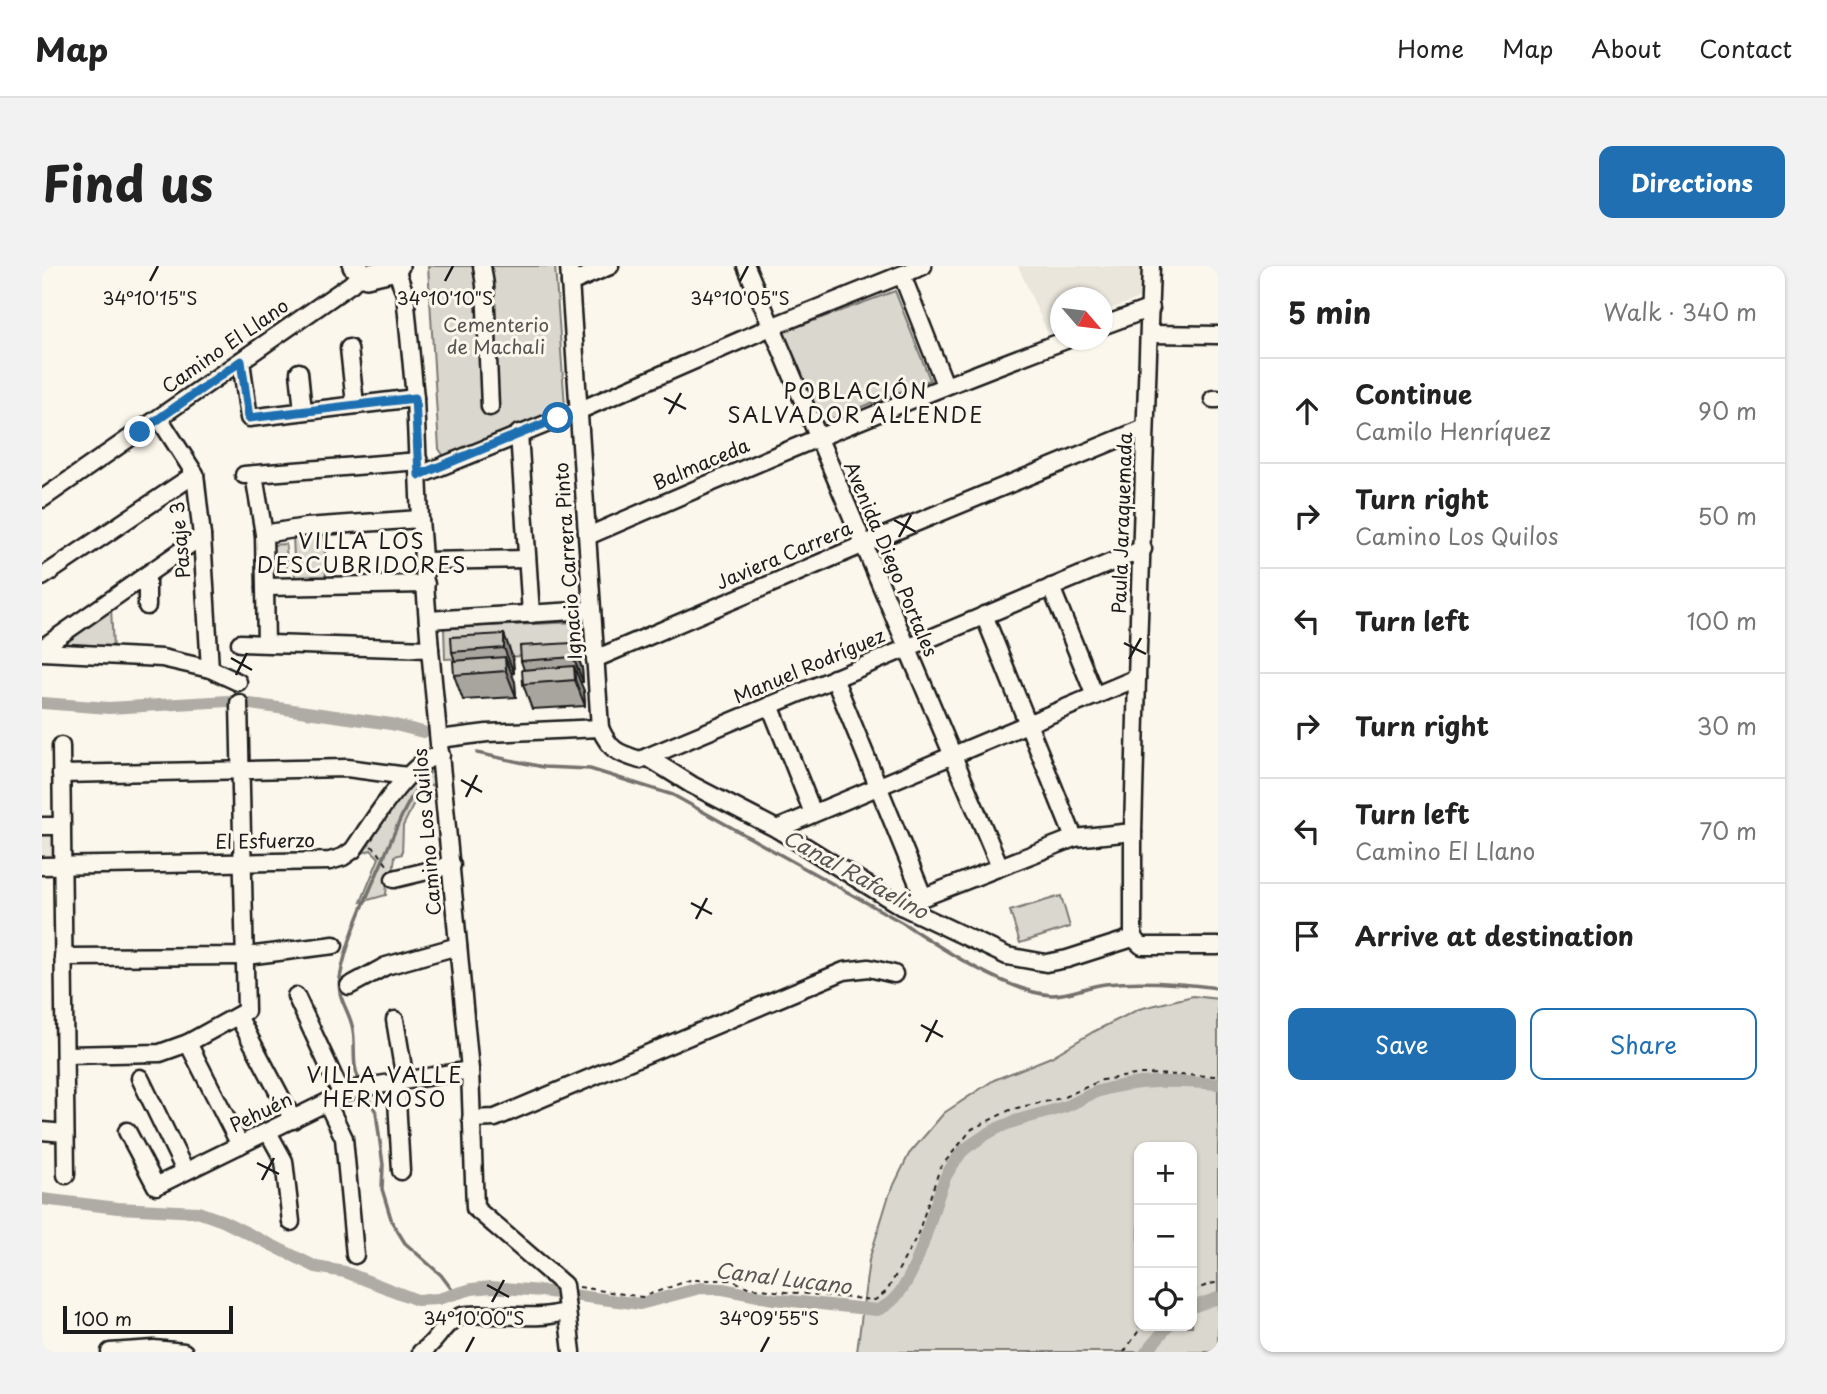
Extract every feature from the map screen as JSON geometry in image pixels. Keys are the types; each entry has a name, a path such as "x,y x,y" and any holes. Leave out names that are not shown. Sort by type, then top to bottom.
{"main road":[{"path":"357,270 366,276 397,267"}],"street":[{"path":"482,266 490,407"},
{"path":"569,274 610,266"},
{"name":"Avenida Diego Portales","path":"746,266 1000,867"},
{"path":"266,643 264,534 249,475 419,468 578,411 771,327 923,266"},
{"name":"Paula Jaraquemada","path":"1138,942 1133,832 1151,266"},
{"name":"Camino Los Quilos","path":"397,267 405,294 415,398 420,519 430,649 470,1070 475,1208 564,1285"},
{"name":"Camino El Llano","path":"42,499 351,284 357,270"},
{"name":"Ignacio Carrera Pinto","path":"569,274 600,728"},
{"path":"902,275 946,384"},
{"path":"1113,322 1151,308"},
{"path":"1150,334 1218,335"},
{"name":"Balmaceda","path":"588,536 817,437 946,384 1050,346"},
{"path":"349,348 355,404"},
{"path":"241,361 249,418 415,398"},
{"path":"299,372 303,411"},
{"name":"Pasaje 3","path":"159,418 195,474 202,536 210,669"},
{"name":"Javiera Carrera","path":"595,659 1145,428"},
{"path":"519,433 531,614"},
{"path":"42,577 195,474"},
{"path":"264,534 306,527 420,519"},
{"path":"42,650 202,536"},
{"name":"Manuel Rodríguez","path":"647,757 1143,549"},
{"path":"425,561 527,559"},
{"path":"146,575 147,606"},
{"path":"265,587 426,584"},
{"path":"1051,587 1094,696"},
{"path":"428,620 592,610"},
{"path":"984,615 1074,838"},
{"path":"240,643 430,649"},
{"path":"42,650 162,658 210,669 238,682"},
{"path":"834,678 923,897"},
{"path":"777,829 1137,678"},
{"path":"65,1055 160,1053 188,1043 246,1011 239,703"},
{"path":"770,705 813,813"},
{"path":"440,747 487,733 600,728 608,746 620,753 640,760 647,757 692,785 777,829 901,906 1007,956 1026,961 1046,963 1138,942 1218,946"},
{"path":"61,746 66,1175"},
{"name":"El Esfuerzo","path":"42,866 330,861 353,850 407,776 440,747"},
{"path":"61,774 347,768 407,776"},
{"path":"42,826 62,826"},
{"path":"901,906 1074,838 1133,832"},
{"path":"390,872 452,865"},
{"path":"63,957 246,956 334,945"},
{"path":"349,986 386,966 458,946"},
{"path":"471,1119 495,1118 844,971 869,968 894,974"},
{"path":"296,996 355,1090"},
{"path":"239,1016 293,1119"},
{"path":"395,1020 401,1081 401,1171"},
{"path":"188,1043 240,1145"},
{"name":"Pehuén","path":"127,1131 156,1186 355,1090 470,1070"},
{"path":"140,1078 185,1171"},
{"path":"327,1103 344,1138 355,1255"},
{"path":"42,1131 65,1133"},
{"path":"268,1132 284,1161 291,1222"},
{"path":"564,1285 572,1352"},
{"path":"421,1352 437,1339 441,1330 451,1321 461,1316 474,1314 537,1317 567,1311"},
{"path":"110,1352 154,1349 184,1352"}],"path":[{"path":"376,849 390,872"},
{"path":"564,1285 642,1297 691,1280 731,1280 748,1287 775,1291 875,1300 887,1291 917,1236 940,1168 972,1129 1012,1109 1062,1098 1102,1080 1142,1074 1218,1076"},
{"path":"1197,1290 1218,1283"},
{"path":"1124,1352 1139,1331"}],"shaded area":[{"path":"1018,266 1147,266 1147,295 1113,308 1113,287 1050,287 1048,334"},
{"path":"42,832 54,832 53,856 42,856"}],"green space":[{"name":"Cementerio de Machali","path":"428,266 555,266 565,407 444,456 439,449"},
{"path":"895,291 930,380 819,424 780,333"},
{"path":"324,533 326,580 295,581 293,536"},
{"path":"286,544 287,571 269,572 268,545"},
{"path":"111,607 113,649 51,648"},
{"path":"578,622 579,654 445,659 444,628"},
{"path":"436,763 436,785 422,787 403,826 402,854 395,856 392,883 387,884 386,895 361,902 379,858 371,850 354,856 416,775"},
{"path":"1061,896 1070,927 1020,943 1010,911"},
{"path":"1193,996 1218,999 1218,1352 857,1352 869,1260 889,1195 909,1154 944,1113 994,1080 1051,1057 1139,1009"}],"building":[{"path":"504,634 504,648 452,652 451,637"},
{"path":"572,643 573,657 521,661 520,646"},
{"path":"505,657 506,671 454,675 453,661"},
{"path":"574,666 575,680 523,684 522,670"}],"waterway":[{"name":"Canal Rafaelino","path":"42,703 109,708 229,701 391,724 423,732"},
{"name":"Canal Rafaelino","path":"477,753 543,767 590,769 673,795 903,923 975,967 1016,986 1052,995 1119,983 1162,983 1218,988"},
{"path":"360,1082 354,1056 354,1036 340,992 343,963 358,919 397,827 414,793 429,772"},
{"name":"Canal Lucano","path":"42,1199 118,1208 198,1212 223,1221 316,1267 345,1272 417,1300 438,1299 472,1289 491,1287 640,1304 700,1288 877,1310 891,1302 912,1271 951,1167 961,1153 989,1133 1010,1123 1067,1106 1111,1088 1157,1082 1218,1084"},
{"path":"365,1092 376,1112 383,1165 382,1189 392,1222 405,1243 441,1275 456,1295"},
{"path":"1197,1305 1218,1298"},
{"path":"1146,1352 1164,1331"}],"district":[{"name":"POBLACIÓN SALVADOR ALLENDE","path":"856,404"},
{"name":"VILLA LOS DESCUBRIDORES","path":"362,554"},
{"name":"VILLA VALLE HERMOSO","path":"385,1088"}],"route":[{"path":"140,432 241,361 249,418 415,398 419,475 558,418"}]}
